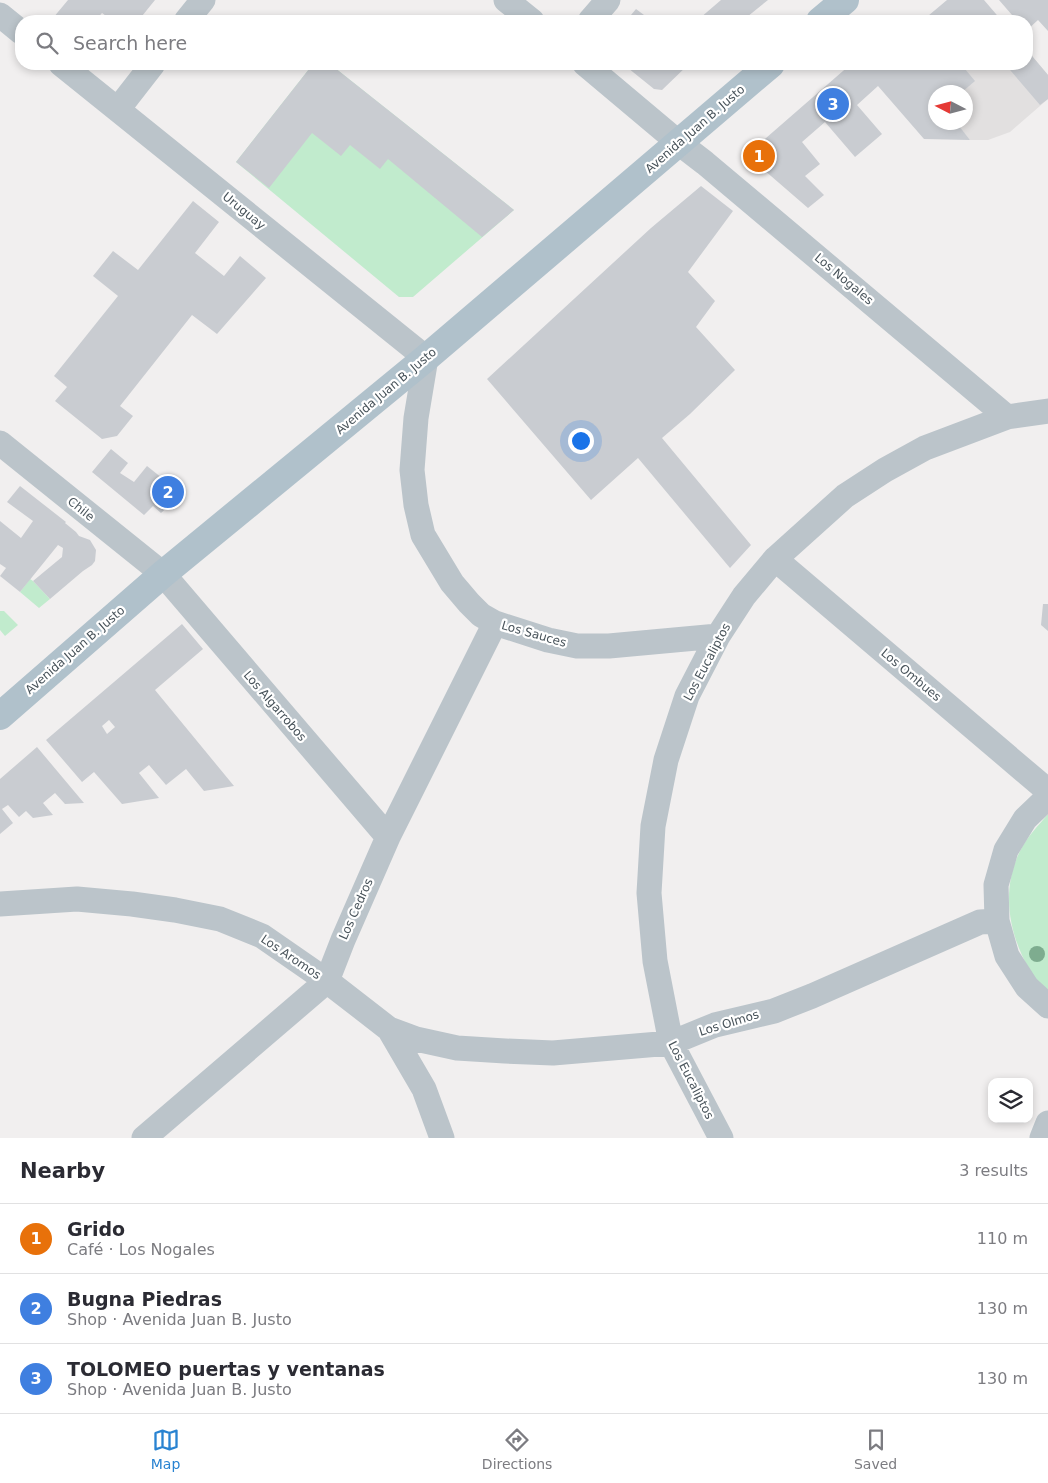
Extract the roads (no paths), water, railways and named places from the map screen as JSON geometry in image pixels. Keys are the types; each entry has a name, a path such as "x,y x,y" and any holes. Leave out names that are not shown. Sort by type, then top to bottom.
{"main road":[{"path":"827,15 845,0"},
{"name":"Avenida Juan B. Justo","path":"0,716 163,574 426,358 764,70"}],"street":[{"path":"191,15 203,0"},
{"path":"506,0 525,15"},
{"path":"595,15 608,0"},
{"path":"0,15 15,27"},
{"name":"Uruguay","path":"69,70 426,358"},
{"path":"118,109 148,70"},
{"name":"Los Nogales","path":"592,70 679,143 706,163 1007,418"},
{"name":"Los Sauces","path":"426,358 416,418 412,470 416,505 423,535 452,583 482,614 495,623 548,640 577,646 609,646 718,636"},
{"name":"Los Eucaliptos","path":"721,1138 671,1044 655,961 649,893 653,826 666,760 687,696 718,636 744,596 775,559 844,496 925,448 1007,418 1048,411"},
{"name":"Chile","path":"0,443 163,574"},
{"name":"Los Ombues","path":"775,559 1048,792"},
{"name":"Los Algarrobos","path":"163,574 388,837"},
{"name":"Los Cedros","path":"144,1138 327,981 388,837 495,623"},
{"path":"1048,798 1024,819 1006,850 996,885 996,921 1007,956 1027,987 1048,1006"},
{"name":"Los Aromos","path":"0,904 77,898 175,910 220,919 262,936 327,981 389,1029 424,1090 442,1138"},
{"name":"Los Olmos","path":"389,1029 416,1039 457,1048 505,1052 554,1053 671,1044 715,1025 789,1005 980,922 996,921"},
{"path":"1042,1138 1048,1123"}],"place":[{"name":"TOLOMEO puertas y ventanas","path":"833,104"},
{"name":"Grido","path":"759,156"},
{"name":"Bugna Piedras","path":"168,492"}]}
